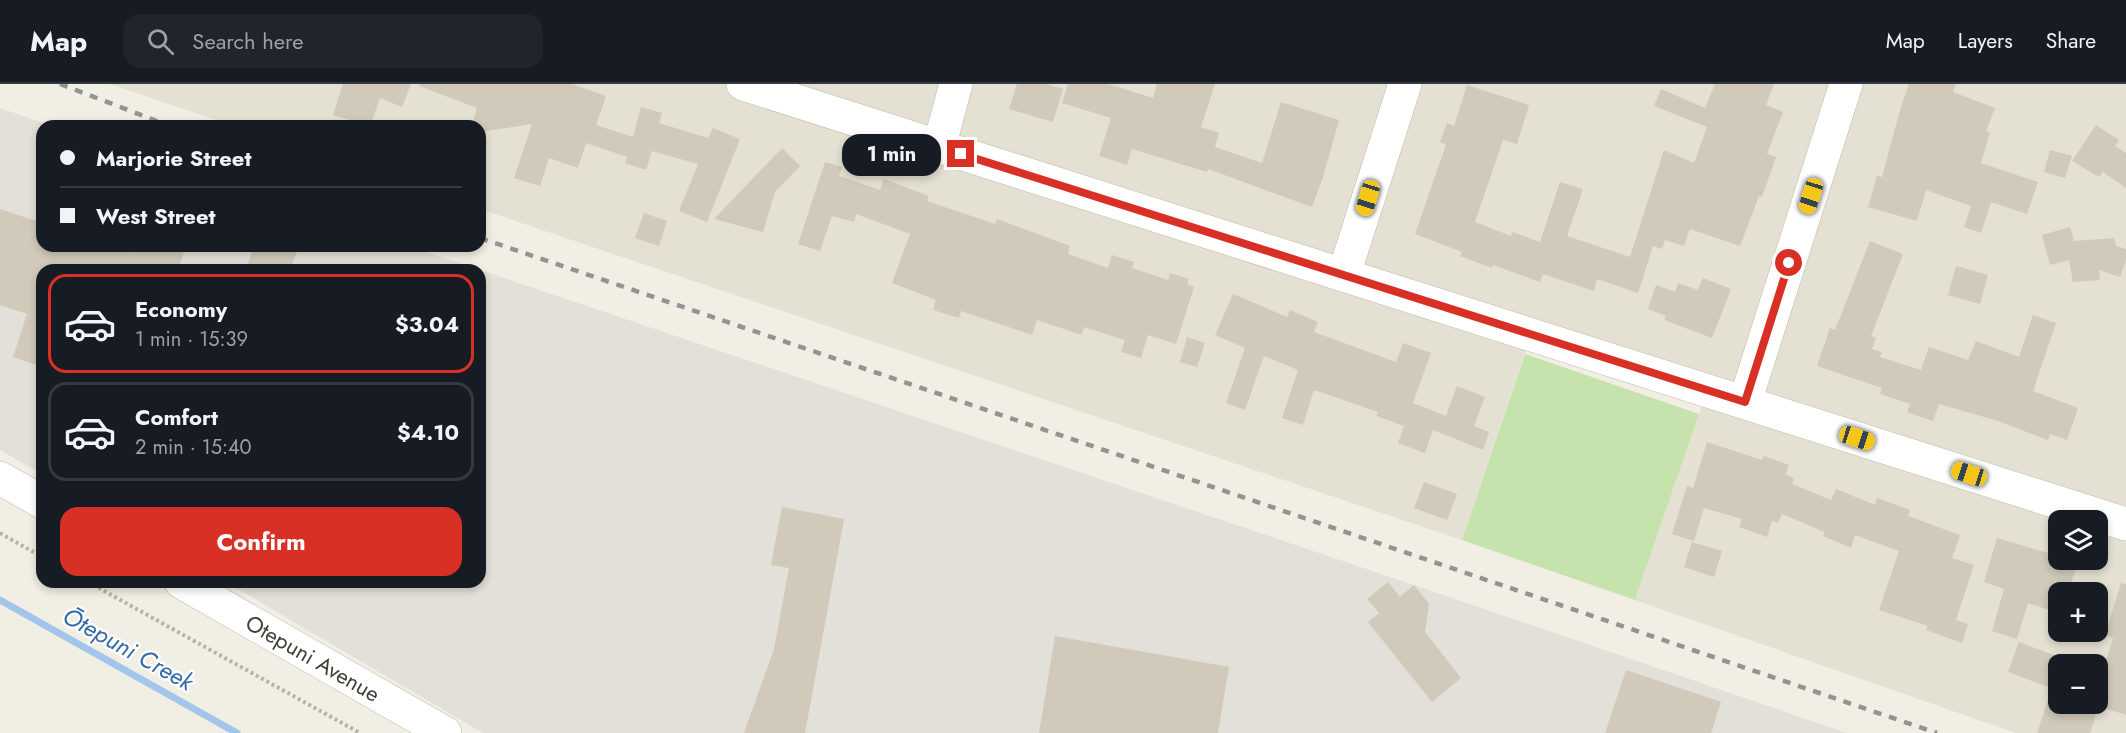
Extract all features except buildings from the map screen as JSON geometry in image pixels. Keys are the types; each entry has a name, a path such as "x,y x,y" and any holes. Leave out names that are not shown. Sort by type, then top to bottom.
{"street":[{"path":"744,84 2126,524"},
{"path":"939,147 956,84"},
{"path":"1344,274 1405,84"},
{"path":"1745,402 1846,84"},
{"path":"0,478 36,499"},
{"name":"Otepuni Avenue","path":"191,588 445,733"}],"path":[{"path":"0,533 36,554"},
{"path":"99,588 360,733"}],"shaded area":[{"path":"110,84 2126,84 2126,733 2016,733 1635,600 1699,414 1713,383 1534,325 1462,540 486,211 486,120 216,120"},
{"path":"0,108 36,120 36,252 426,252 462,264 36,264 36,471 0,450"},
{"path":"486,272 1847,733 483,733 236,588 486,588"}],"green space":[{"path":"1525,354 1699,414 1635,600 1462,540"}],"waterway":[{"name":"Ōtepuni Creek","path":"0,600 237,733"}],"railway":[{"path":"60,84 154,120"},
{"path":"486,240 1937,733"}],"route":[{"path":"961,154 1745,402 1789,263"}]}
